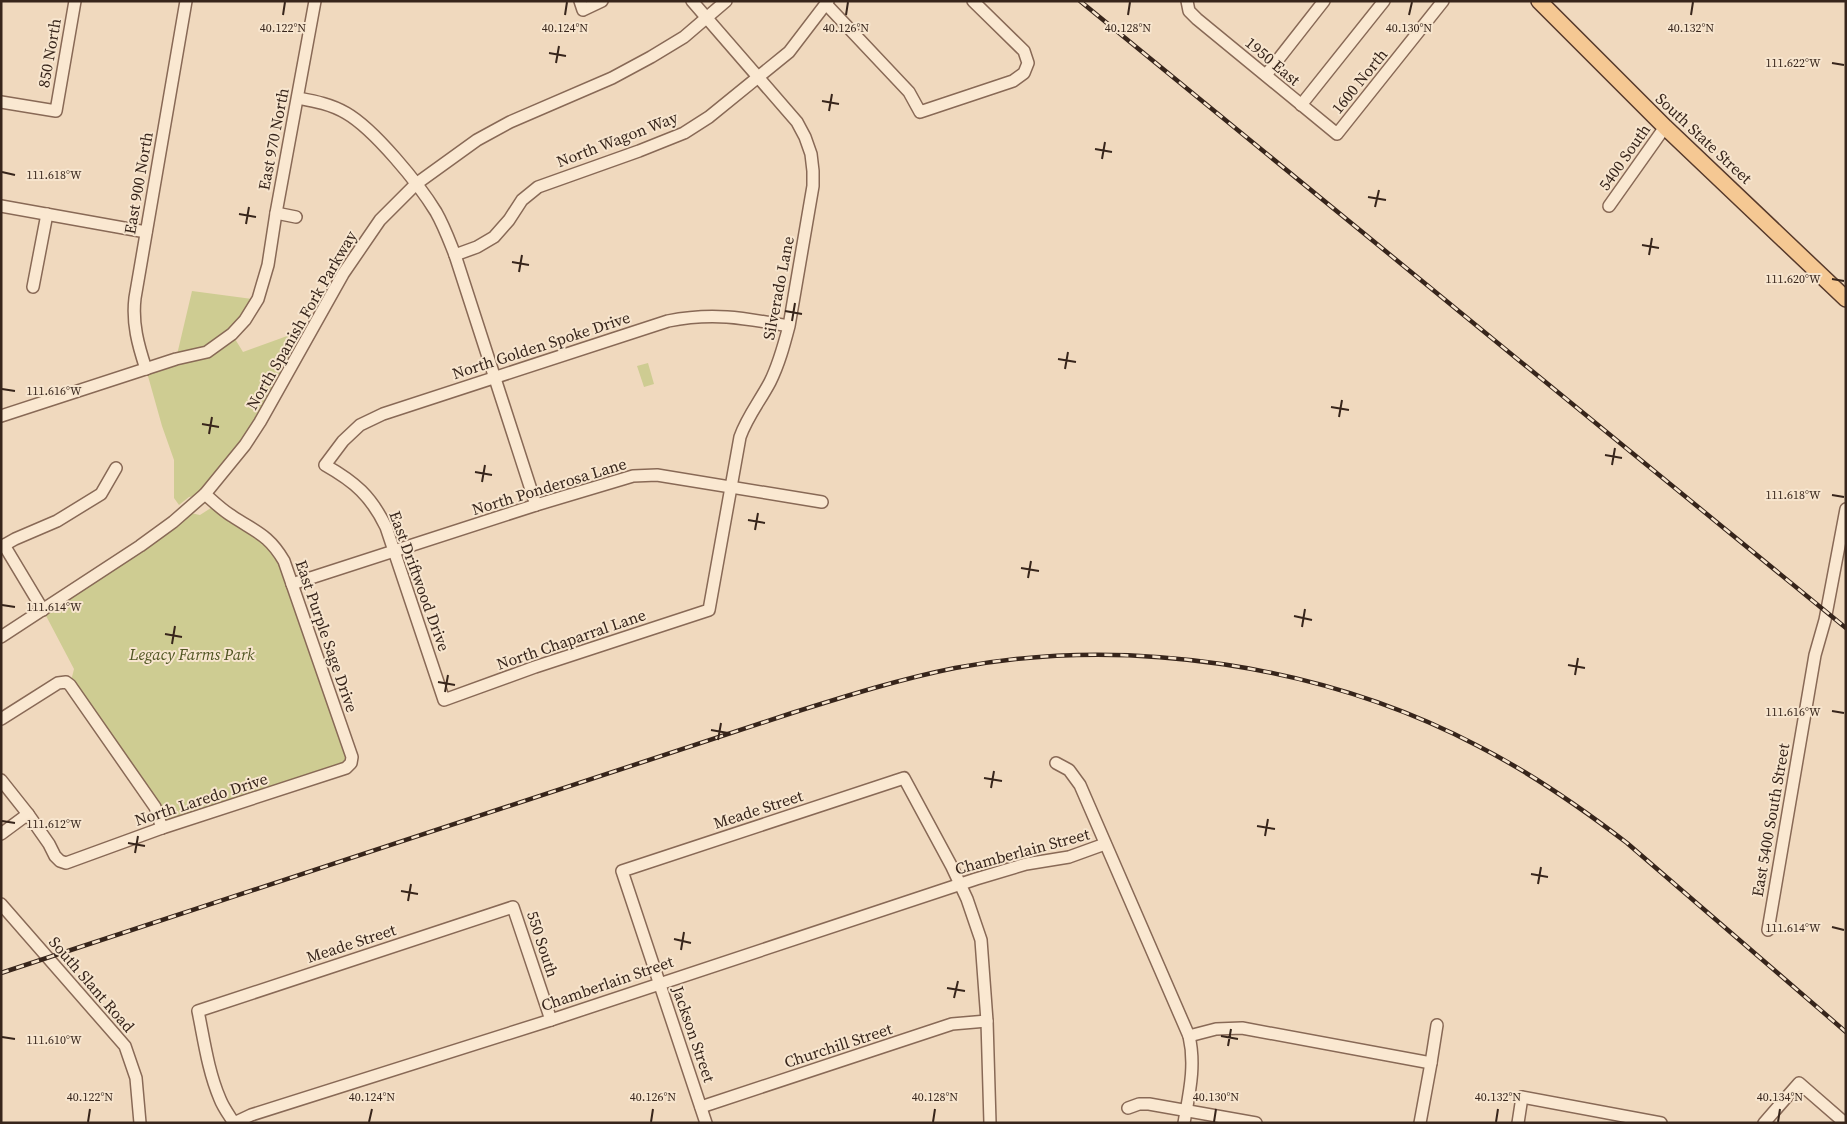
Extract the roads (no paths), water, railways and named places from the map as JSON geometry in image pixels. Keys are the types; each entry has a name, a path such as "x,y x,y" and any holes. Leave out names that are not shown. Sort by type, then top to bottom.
{"main road":[{"name":"South State Street","path":"1539,1 1665,126 1846,299"}],"street":[{"name":"850 North","path":"1,102 56,111 75,1"},
{"name":"East 900 North","path":"146,369 137,342 133,313 186,1"},
{"name":"East 970 North","path":"1,416 193,354 198,349 213,342 219,342 232,334 245,320 258,299 265,281 315,1"},
{"path":"582,6 602,1"},
{"name":"Silverado Lane","path":"692,1 797,122 811,154 814,171 813,192 789,326 777,365 765,391 745,422 740,438 709,610"},
{"name":"North Spanish Fork Parkway","path":"1,637 148,541 205,494 260,422 343,274 380,220 416,184 477,140 510,122 612,78 651,58 684,37 726,1"},
{"path":"827,3 909,92 920,112 1012,82 1024,73 1028,63 1024,51 973,1"},
{"path":"1266,75 1324,1"},
{"path":"1301,105 1384,1"},
{"name":"1600 North","path":"1337,134 1443,1"},
{"name":"North Wagon Way","path":"455,255 478,247 494,237 509,220 522,200 538,187 684,133 709,117 789,52 827,3"},
{"name":"1950 East","path":"1188,6 1197,20 1337,134"},
{"path":"298,98 328,105 345,112 362,124 374,135 416,184 440,219 455,255 536,505"},
{"name":"5400 South","path":"1609,206 1665,126"},
{"path":"1,206 146,232"},
{"path":"33,287 47,214"},
{"path":"276,214 296,217"},
{"name":"North Golden Spoke Drive","path":"325,466 343,441 360,425 383,414 668,321 690,316 728,316 789,326"},
{"name":"East Driftwood Drive","path":"325,466 346,476 359,487 370,499 382,520 444,700"},
{"path":"43,610 3,546 57,521 101,494 116,468"},
{"name":"North Ponderosa Lane","path":"292,584 536,505 633,476 657,475 822,502"},
{"name":"East Purple Sage Drive","path":"205,494 231,516 267,538 284,561 352,757 351,763"},
{"name":"East 5400 South Street","path":"1768,930 1815,656 1825,620 1846,509"},
{"name":"North Chaparral Lane","path":"444,700 535,667 709,610"},
{"path":"1,719 58,682 66,682 70,685 152,802 162,828"},
{"name":"North Laredo Drive","path":"28,814 55,856 60,861 66,863 162,828 346,768 351,763"},
{"path":"1056,763 1069,770 1077,779 1189,1036 1193,1070 1184,1123"},
{"name":"Meade Street","path":"622,871 904,778 960,884"},
{"path":"1,780 28,814 1,834"},
{"name":"Chamberlain Street","path":"234,1123 251,1115 551,1020 659,982 960,884 1026,864 1069,858 1105,844"},
{"name":"Jackson Street","path":"622,871 706,1123"},
{"path":"960,884 981,940 990,1123"},
{"name":"South Slant Road","path":"1,904 125,1046 136,1078 140,1123"},
{"name":"Meade Street","path":"234,1123 220,1100 208,1060 198,1011 513,907"},
{"name":"550 South","path":"513,907 551,1020"},
{"name":"Churchill Street","path":"701,1107 952,1024 986,1021"},
{"path":"1420,1123 1437,1025"},
{"path":"1189,1036 1216,1029 1242,1028 1430,1063"},
{"path":"1764,1123 1799,1082 1845,1123"},
{"path":"1518,1123 1522,1098 1618,1119 1661,1123"},
{"path":"1128,1108 1139,1104 1149,1104 1256,1123"}],"railway":[{"path":"1080,1 1846,628"},
{"path":"1,973 792,713 893,683 955,668 1021,659 1088,655 1155,657 1223,664 1290,677 1356,695 1418,718 1498,756 1555,791 1627,843 1846,1032"}],"park label":[{"name":"Legacy Farms Park","path":"192,654"}]}
